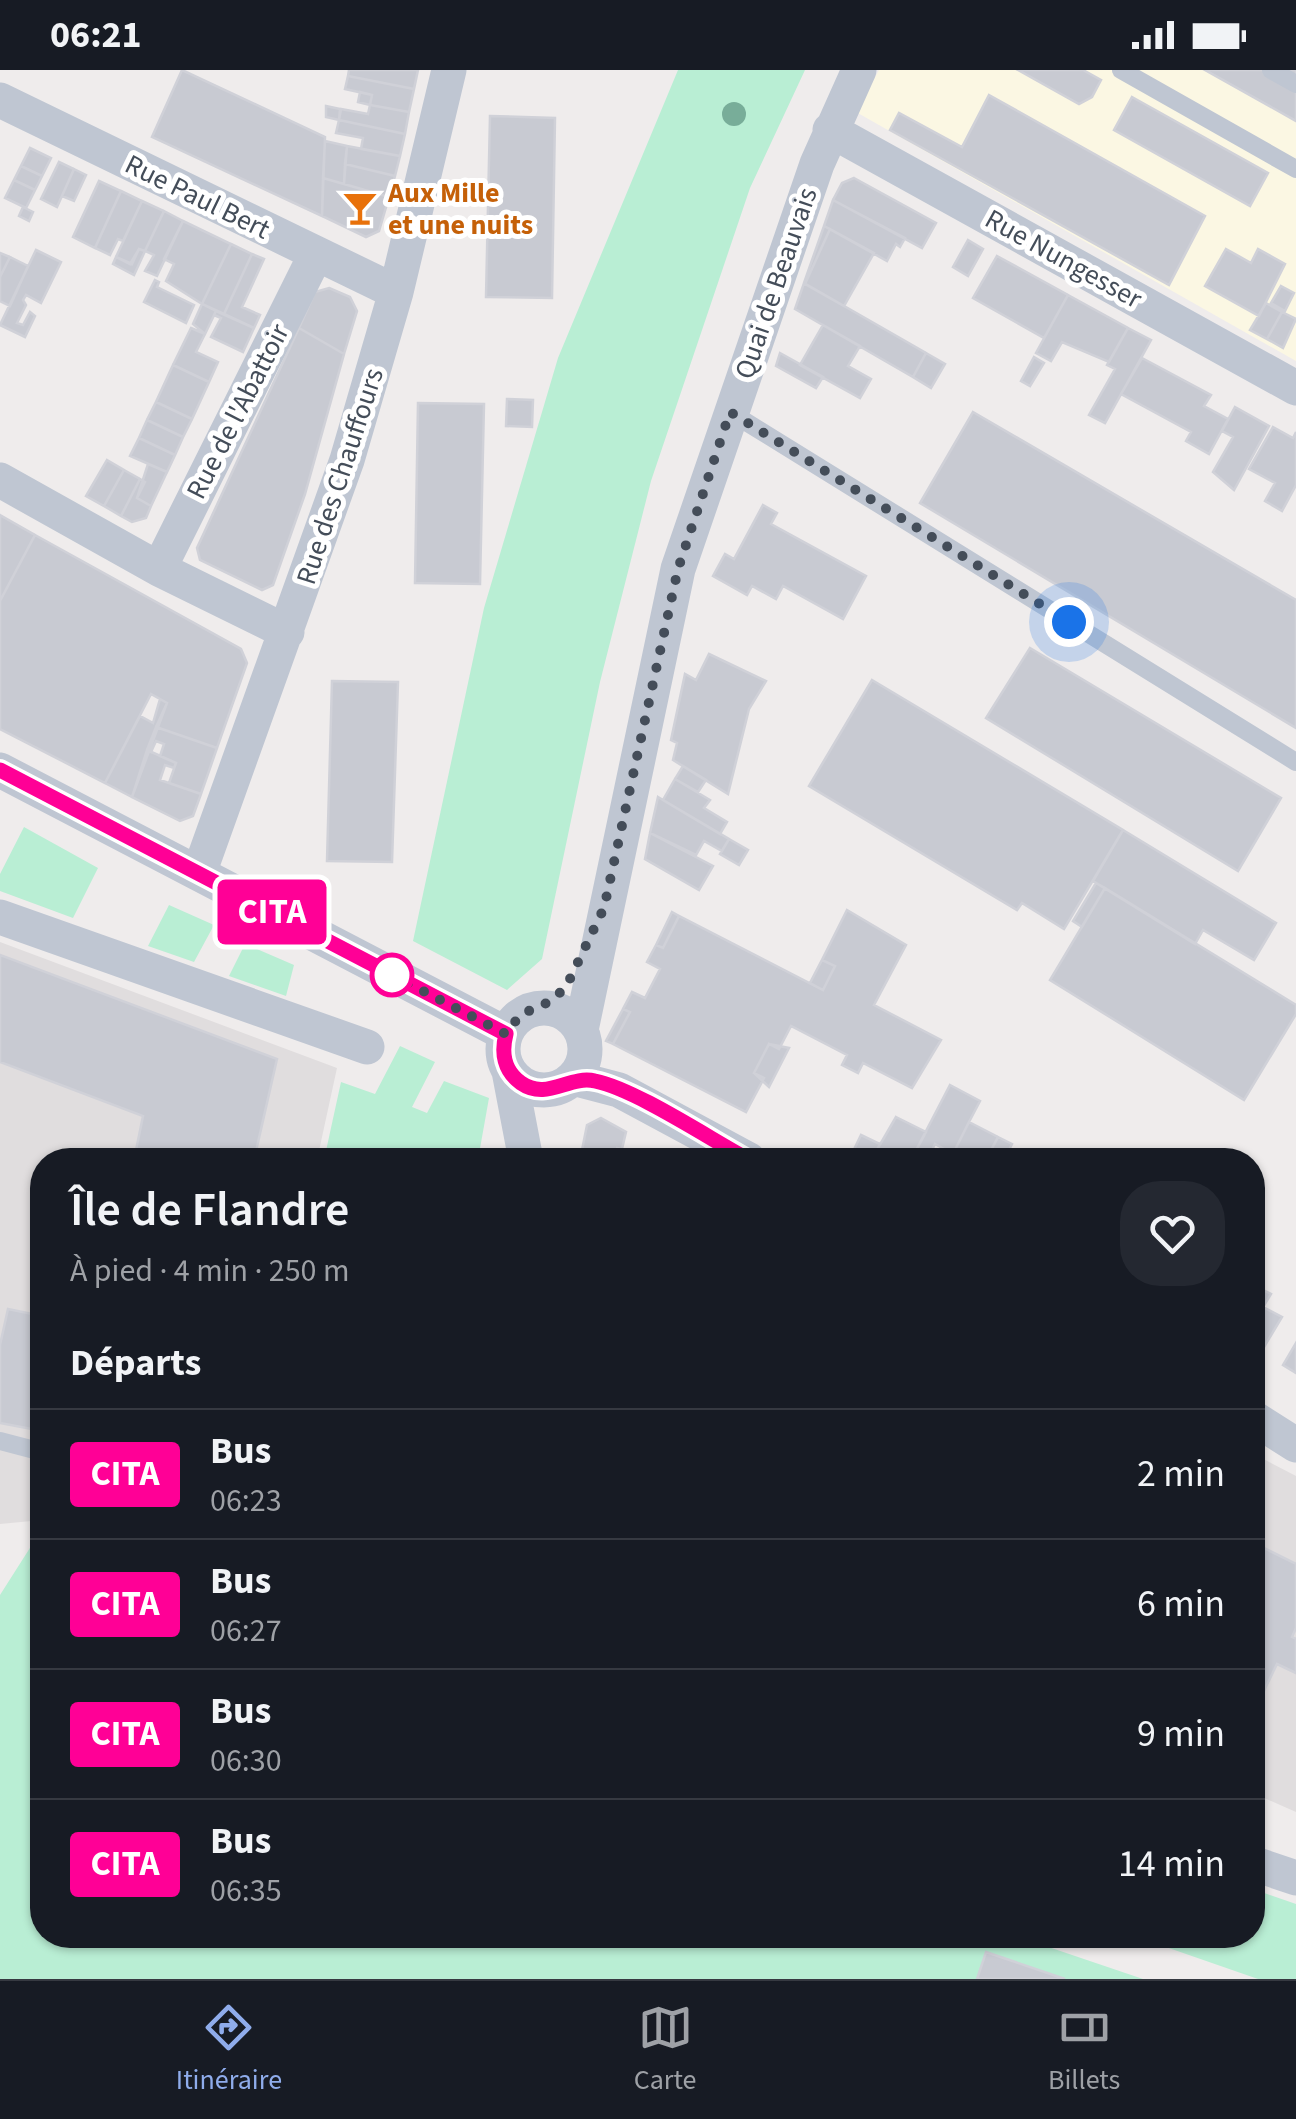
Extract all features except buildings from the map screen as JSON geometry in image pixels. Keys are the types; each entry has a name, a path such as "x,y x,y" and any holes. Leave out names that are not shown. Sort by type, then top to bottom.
{"street":[{"name":"Rue des Chauffours","path":"198,873 352,442 396,292 449,70"},
{"name":"Quai de Beauvais","path":"538,1148 543,1114 575,1061 678,569 830,130 859,70"},
{"name":"Rue Paul Bert","path":"0,100 396,292"},
{"name":"Rue Nungesser","path":"830,130 1296,388"},
{"name":"Rue de l'Abattoir","path":"159,569 316,254"},
{"path":"0,480 159,569 287,632"},
{"path":"1,773 506,1034"},
{"name":"Quai de Beauvais","path":"538,1008 566,987 604,908"},
{"path":"0,917 367,1047"},
{"path":"524,1148 503,1053 506,1034 520,1015 538,1008 562,1012 575,1061 604,1083 726,1148"},
{"path":"509,1070 536,1089 575,1061"},
{"path":"1265,1425 1296,1445"},
{"path":"1265,1867 1296,1878"}],"lane":[{"path":"1121,70 1296,170"},
{"path":"1271,70 1296,84"},
{"path":"730,412 1296,762"},
{"path":"0,1442 30,1449"}],"shaded area":[{"path":"879,70 1296,70 1296,361 856,112"},
{"path":"0,942 337,1068 320,1148 30,1148 30,1521 0,1524"},
{"path":"1265,1460 1296,1476 1296,1812 1265,1798"}],"green space":[{"path":"678,70 805,70 750,188 651,481 600,682 542,959 507,990 413,941 484,608 558,358"},
{"path":"24,827 98,868 73,918 0,891 0,874"},
{"path":"169,905 214,925 194,962 148,946"},
{"path":"245,944 294,965 286,996 229,976"},
{"path":"400,1046 435,1062 412,1107 427,1113 444,1081 489,1098 480,1148 327,1148 341,1082 375,1094"},
{"path":"30,1548 30,1948 1051,1948 1143,1979 0,1979 0,1595"},
{"path":"1265,1893 1296,1904 1296,1979 1258,1979 1169,1948 1265,1948"}],"bus line":[{"name":"CITA","path":"0,770 506,1034 506,1065 523,1084 550,1090 573,1078 604,1083 726,1148"}],"place":[{"name":"Aux Mille et une nuits","path":"360,208"}],"route":[{"path":"392,975 389,974 506,1034 520,1015 551,1001 574,976 604,908 678,569 730,412 1069,622"}]}
